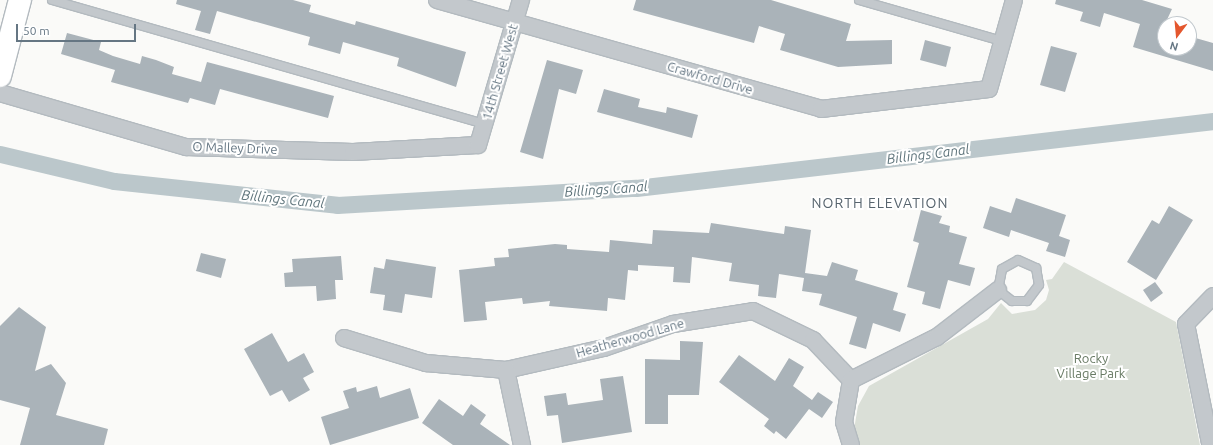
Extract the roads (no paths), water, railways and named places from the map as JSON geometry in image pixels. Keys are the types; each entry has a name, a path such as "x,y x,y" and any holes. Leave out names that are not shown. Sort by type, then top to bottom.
{"street":[{"path":"0,76 20,0"},
{"name":"Crawford Drive","path":"437,0 821,109 989,89 1002,41"},
{"name":"14th Street West","path":"478,145 521,0"},
{"path":"1002,41 1014,0"},
{"name":"O Malley Drive","path":"0,93 186,147 353,152 478,145"},
{"path":"850,445 844,422 851,380 937,337 998,290"},
{"path":"1211,444 1186,324 1213,296"},
{"name":"Heatherwood Lane","path":"344,338 426,363 506,370 604,348 673,324 753,311 813,340 851,380"},
{"path":"506,370 522,445"}],"lane":[{"path":"52,0 484,124"},
{"path":"859,0 1002,41"},
{"path":"1018,260 1036,268 1039,285 1027,301 1012,301 998,290 1002,269 1018,260"}],"waterway":[{"name":"Billings Canal","path":"0,154 114,181 337,205 636,188 1213,121"}],"district":[{"name":"NORTH ELEVATION","path":"880,203"}],"park label":[{"name":"Rocky Village Park","path":"1091,366"}]}
